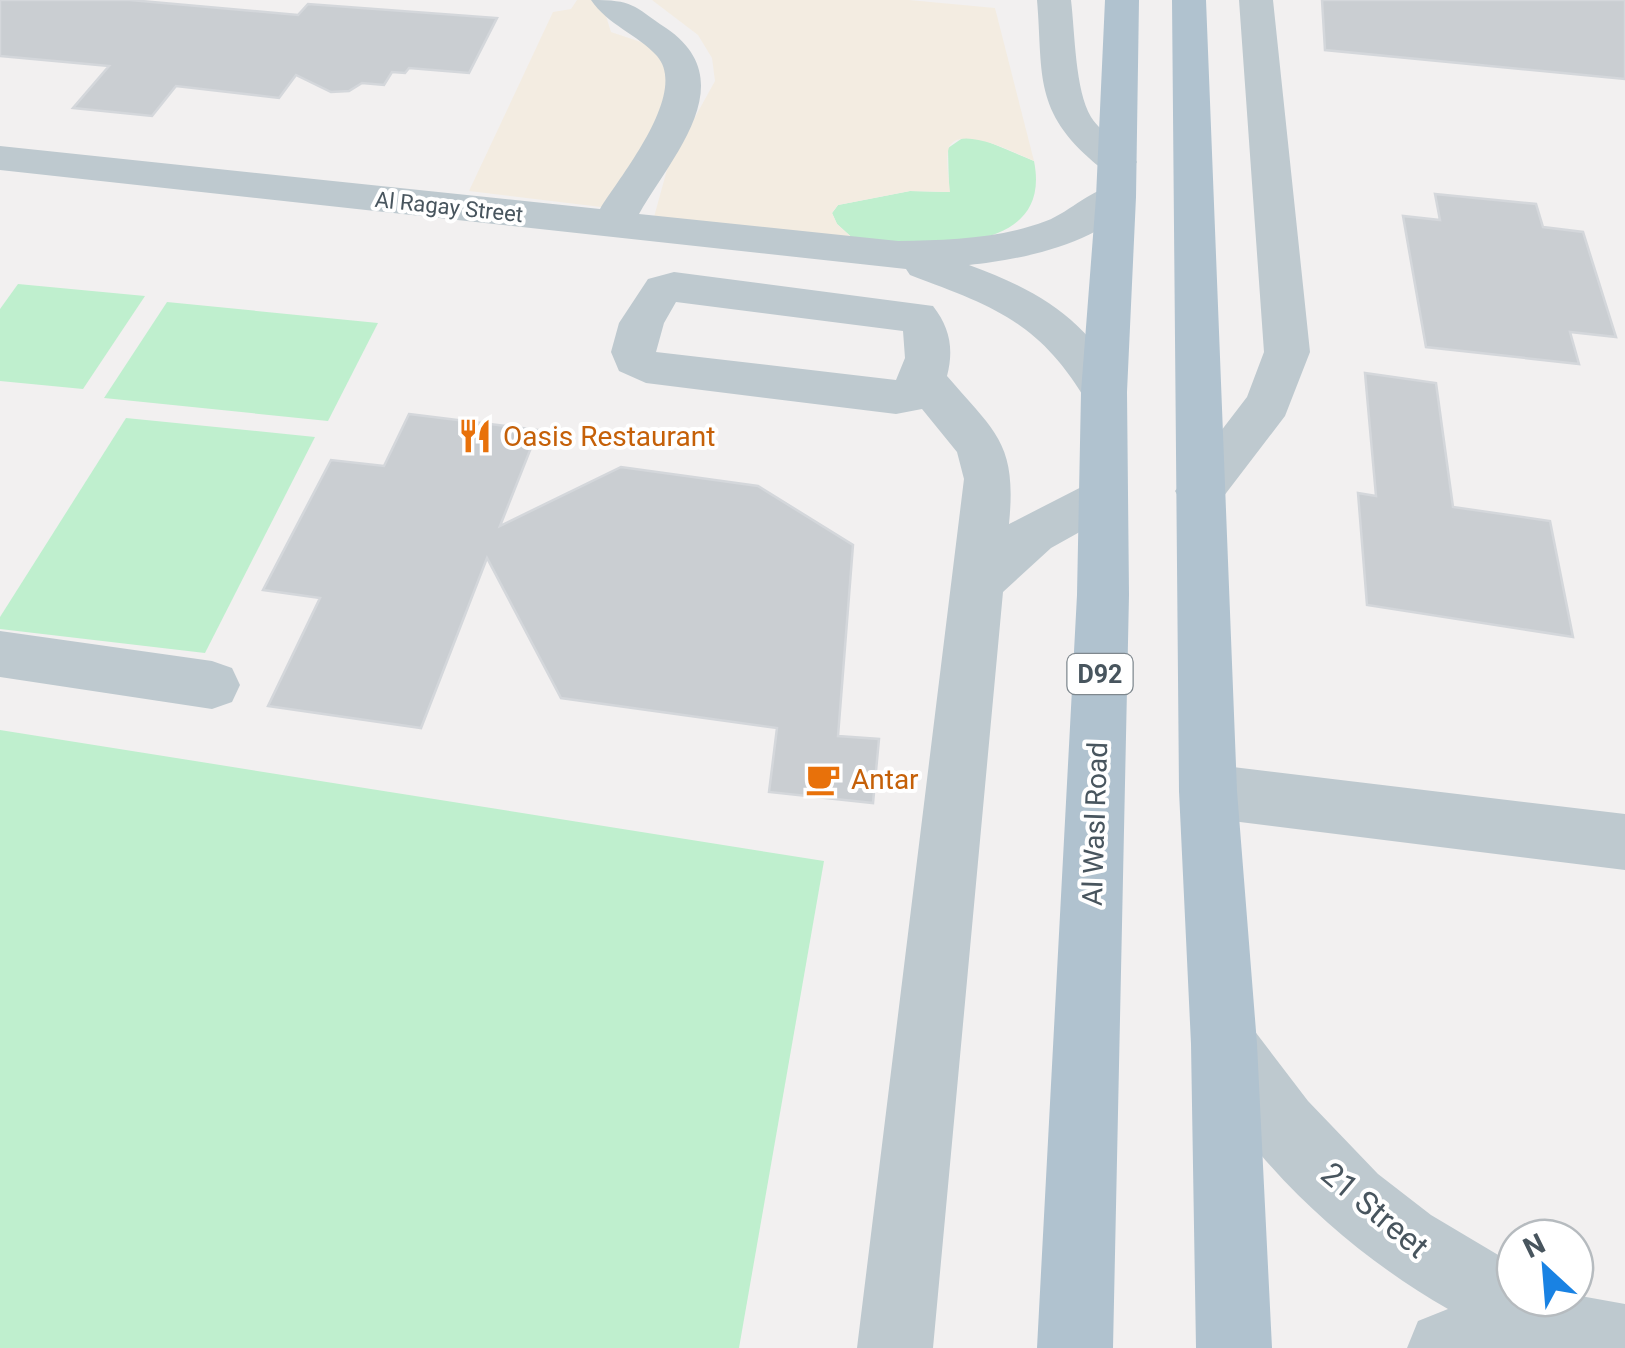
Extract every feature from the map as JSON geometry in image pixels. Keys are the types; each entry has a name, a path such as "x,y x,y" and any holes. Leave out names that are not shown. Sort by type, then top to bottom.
{"main road":[{"name":"Al Wasl Road","path":"1075,1348 1103,595 1104,392 1117,179 1122,0"},
{"path":"1189,0 1208,790 1224,1044 1234,1348"}],"street":[{"path":"608,0 634,23 668,44 685,72 686,88 683,105 612,224"},
{"path":"1054,0 1066,102 1076,127 1117,179"},
{"path":"1200,491 1268,404 1287,352 1256,0"},
{"name":"Al Ragay Street","path":"0,158 898,255 974,252 1022,245 1076,225 1117,179"},
{"path":"663,289 702,290 917,318 928,334 924,380 910,396 896,397 646,367 635,360 633,347 654,299 663,289 682,232"},
{"name":"Al Ragay Street","path":"898,255 1001,292 1035,311 1065,334 1088,362 1104,392"},
{"path":"895,1348 989,479 979,446 924,380"},
{"path":"977,586 990,568 1026,536 1101,496"},
{"path":"0,654 212,684"},
{"path":"1208,790 1625,842"},
{"name":"21 Street","path":"1224,1044 1272,1113 1331,1178 1402,1238 1481,1289 1595,1336"},
{"name":"21 Street","path":"1445,1348 1485,1335 1595,1336"}],"green space":[{"path":"964,137 979,138 1034,161 1035,193 1023,216 1003,231 945,244 858,243 837,224 832,213 838,205 910,191 949,192 948,148"},
{"path":"18,284 145,296 83,389 0,381 0,309"},
{"path":"167,302 378,323 328,421 104,398"},
{"path":"126,418 315,437 205,653 0,629 0,617"},
{"path":"0,730 824,861 739,1348 0,1348"}],"sand":[{"path":"577,0 601,0 611,32 647,44 674,69 659,115 609,208 469,191 553,12 571,9"},
{"path":"652,0 909,0 995,8 1034,161 987,142 962,139 953,143 947,156 950,192 910,191 838,205 832,213 837,224 858,243 654,217 668,166 715,81 712,58 698,35"}],"building":[{"path":"0,0 130,0 298,15 308,4 497,18 469,73 409,68 405,73 392,72 384,85 362,83 349,91 331,92 296,75 279,98 176,86 152,116 73,108 109,66 0,56"},
{"path":"1322,0 1625,0 1625,79 1325,50"},
{"path":"1435,194 1536,204 1543,227 1583,232 1616,337 1570,332 1579,364 1426,347 1403,216 1440,220"},
{"path":"1365,373 1436,383 1453,507 1550,521 1573,637 1367,605 1358,493 1376,496"},
{"path":"409,414 538,430 500,526 621,467 758,486 853,545 838,736 879,739 873,803 769,792 777,728 561,698 487,558 421,728 268,706 320,598 263,590 331,460 384,466"}],"place":[{"name":"Oasis Restaurant","path":"475,436"},
{"name":"Antar","path":"823,779"}]}
